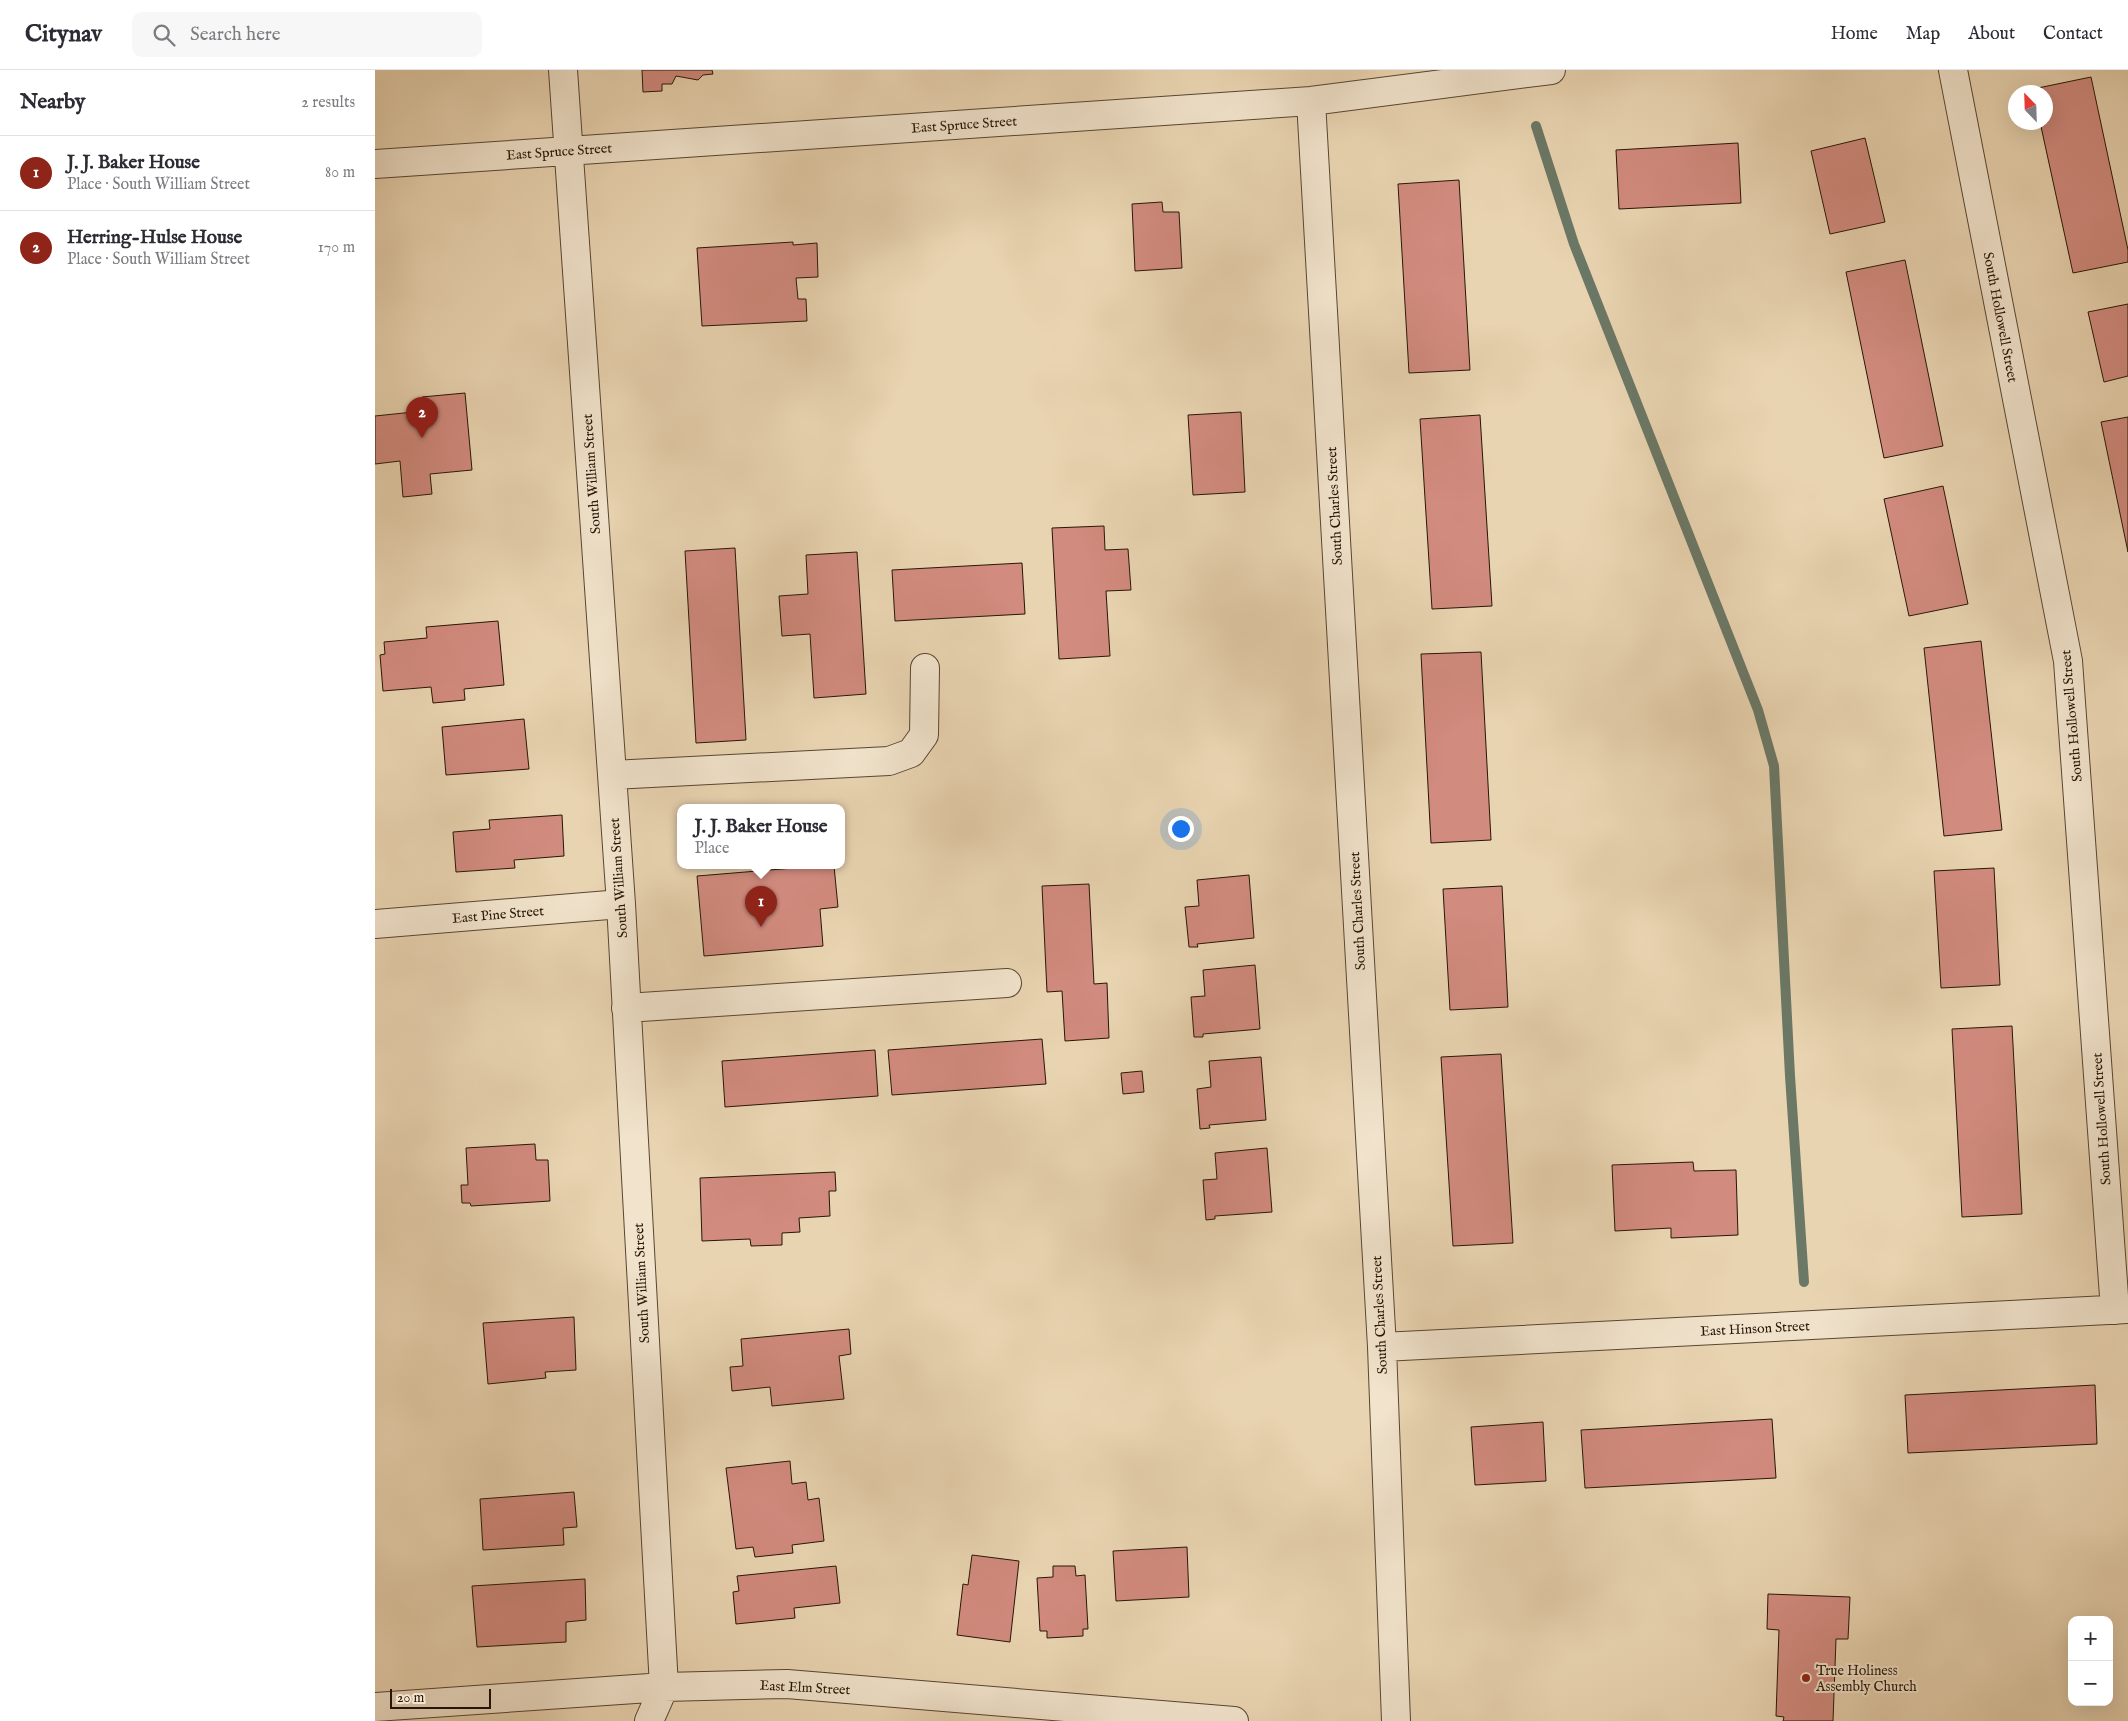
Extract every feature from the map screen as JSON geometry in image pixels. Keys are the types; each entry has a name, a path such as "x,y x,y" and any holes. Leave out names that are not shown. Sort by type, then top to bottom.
{"street":[{"name":"South William Street","path":"563,70 621,904 663,1687"},
{"name":"East Spruce Street","path":"375,164 1311,100 1551,70"},
{"name":"South Hollowell Street","path":"1953,70 2068,661 2121,1310"},
{"name":"South Charles Street","path":"1311,100 1381,1347 1396,1721"},
{"path":"612,775 889,761 911,753 924,735 925,668"},
{"name":"East Pine Street","path":"375,924 621,904"},
{"path":"626,1008 1007,983"},
{"name":"East Hinson Street","path":"1381,1347 2121,1310"},
{"name":"East Elm Street","path":"375,1707 663,1687 787,1684 1079,1714 1234,1721"},
{"path":"649,1721 663,1687"}],"building":[{"path":"642,70 712,70 713,74 703,75 698,80 676,76 672,84 662,84 662,91 643,92"},
{"path":"2091,77 2128,250 2128,262 2073,273 2042,130 2053,130 2052,85"},
{"path":"1865,138 1885,222 1830,234 1811,151"},
{"path":"1738,143 1741,203 1619,209 1616,150"},
{"path":"1459,180 1470,370 1409,373 1398,184"},
{"path":"1162,202 1163,212 1179,212 1182,268 1135,271 1132,204"},
{"path":"793,242 793,245 817,243 818,277 796,278 798,299 806,299 807,321 702,326 697,248"},
{"path":"1905,260 1943,446 1884,458 1846,272"},
{"path":"2128,304 2128,376 2104,382 2088,312"},
{"path":"465,393 472,470 430,474 432,494 403,497 400,461 375,464 375,416 423,411 422,397"},
{"path":"1241,412 1245,492 1193,495 1188,415"},
{"path":"1480,415 1492,606 1432,609 1420,419"},
{"path":"2128,417 2128,552 2101,422"},
{"path":"1943,486 1968,604 1909,616 1884,499"},
{"path":"1104,526 1105,550 1128,549 1131,590 1106,591 1110,656 1059,659 1052,528"},
{"path":"735,548 746,740 696,743 685,551"},
{"path":"857,552 866,694 814,698 810,634 782,636 779,596 808,594 806,555"},
{"path":"1022,563 1025,614 895,621 892,570"},
{"path":"498,621 504,685 464,689 465,700 433,703 431,687 383,691 380,655 385,654 384,642 427,638 426,627"},
{"path":"1981,641 2002,830 1944,836 1924,648"},
{"path":"1481,652 1491,840 1431,843 1421,654"},
{"path":"524,719 529,769 446,775 442,727"},
{"path":"562,815 564,856 514,860 515,868 456,872 453,832 490,829 489,820"},
{"path":"1994,868 2000,985 1941,988 1934,871"},
{"path":"782,869 834,869 838,907 820,909 823,946 704,956 697,876"},
{"path":"1249,875 1254,938 1197,944 1198,947 1189,947 1185,907 1199,906 1197,880"},
{"path":"1089,884 1094,984 1107,983 1109,1038 1065,1041 1062,991 1047,992 1042,886"},
{"path":"1502,886 1508,1007 1450,1010 1443,889"},
{"path":"1255,965 1260,1029 1203,1034 1203,1037 1194,1037 1191,997 1205,996 1203,970"},
{"path":"2012,1026 2022,1214 1962,1217 1952,1029"},
{"path":"1042,1039 1046,1084 892,1095 888,1050"},
{"path":"875,1050 878,1096 725,1107 722,1061"},
{"path":"1501,1054 1513,1243 1453,1246 1441,1057"},
{"path":"1261,1057 1266,1120 1209,1125 1210,1128 1200,1129 1197,1089 1211,1087 1209,1061"},
{"path":"1142,1071 1144,1092 1123,1094 1121,1073"},
{"path":"535,1144 536,1160 548,1160 550,1201 471,1206 470,1203 462,1203 461,1185 468,1185 466,1148"},
{"path":"1267,1148 1272,1212 1215,1216 1215,1219 1206,1220 1203,1180 1217,1179 1215,1153"},
{"path":"1693,1162 1694,1171 1736,1170 1738,1235 1671,1238 1671,1228 1615,1231 1612,1165"},
{"path":"835,1172 836,1191 829,1191 830,1216 799,1218 800,1232 782,1233 782,1245 751,1246 750,1239 702,1241 700,1178"},
{"path":"574,1317 576,1370 545,1372 546,1378 488,1384 483,1323"},
{"path":"849,1329 851,1354 839,1356 844,1399 772,1406 770,1387 732,1391 730,1367 743,1366 741,1339"},
{"path":"2095,1385 2097,1444 1908,1453 1905,1395"},
{"path":"1772,1419 1776,1478 1585,1488 1581,1430"},
{"path":"1543,1422 1546,1481 1475,1485 1471,1427"},
{"path":"790,1461 792,1484 806,1482 808,1500 819,1498 824,1541 792,1545 793,1553 755,1557 753,1547 736,1549 726,1468"},
{"path":"574,1492 577,1527 563,1528 564,1545 483,1550 480,1499"},
{"path":"1187,1547 1189,1597 1116,1601 1113,1551"},
{"path":"972,1555 1019,1561 1010,1642 957,1635 963,1584 968,1585"},
{"path":"836,1566 840,1603 794,1608 795,1618 736,1624 733,1592 739,1591 737,1576"},
{"path":"1053,1566 1075,1566 1076,1576 1085,1575 1088,1629 1083,1629 1083,1636 1047,1638 1047,1631 1040,1631 1037,1578 1053,1577"},
{"path":"585,1579 586,1620 566,1622 566,1642 477,1647 472,1586"},
{"name":"True Holiness Assembly Church","path":"1768,1594 1850,1597 1848,1639 1836,1639 1833,1721 1783,1721 1784,1717 1776,1716 1779,1630 1767,1629"}],"waterway":[{"path":"1536,126 1574,244 1758,710 1774,766 1790,1076 1804,1282"}],"place":[{"name":"Herring-Hulse House","path":"422,438"},
{"name":"J. J. Baker House","path":"761,927"},
{"name":"True Holiness Assembly Church","path":"1806,1678"}]}
